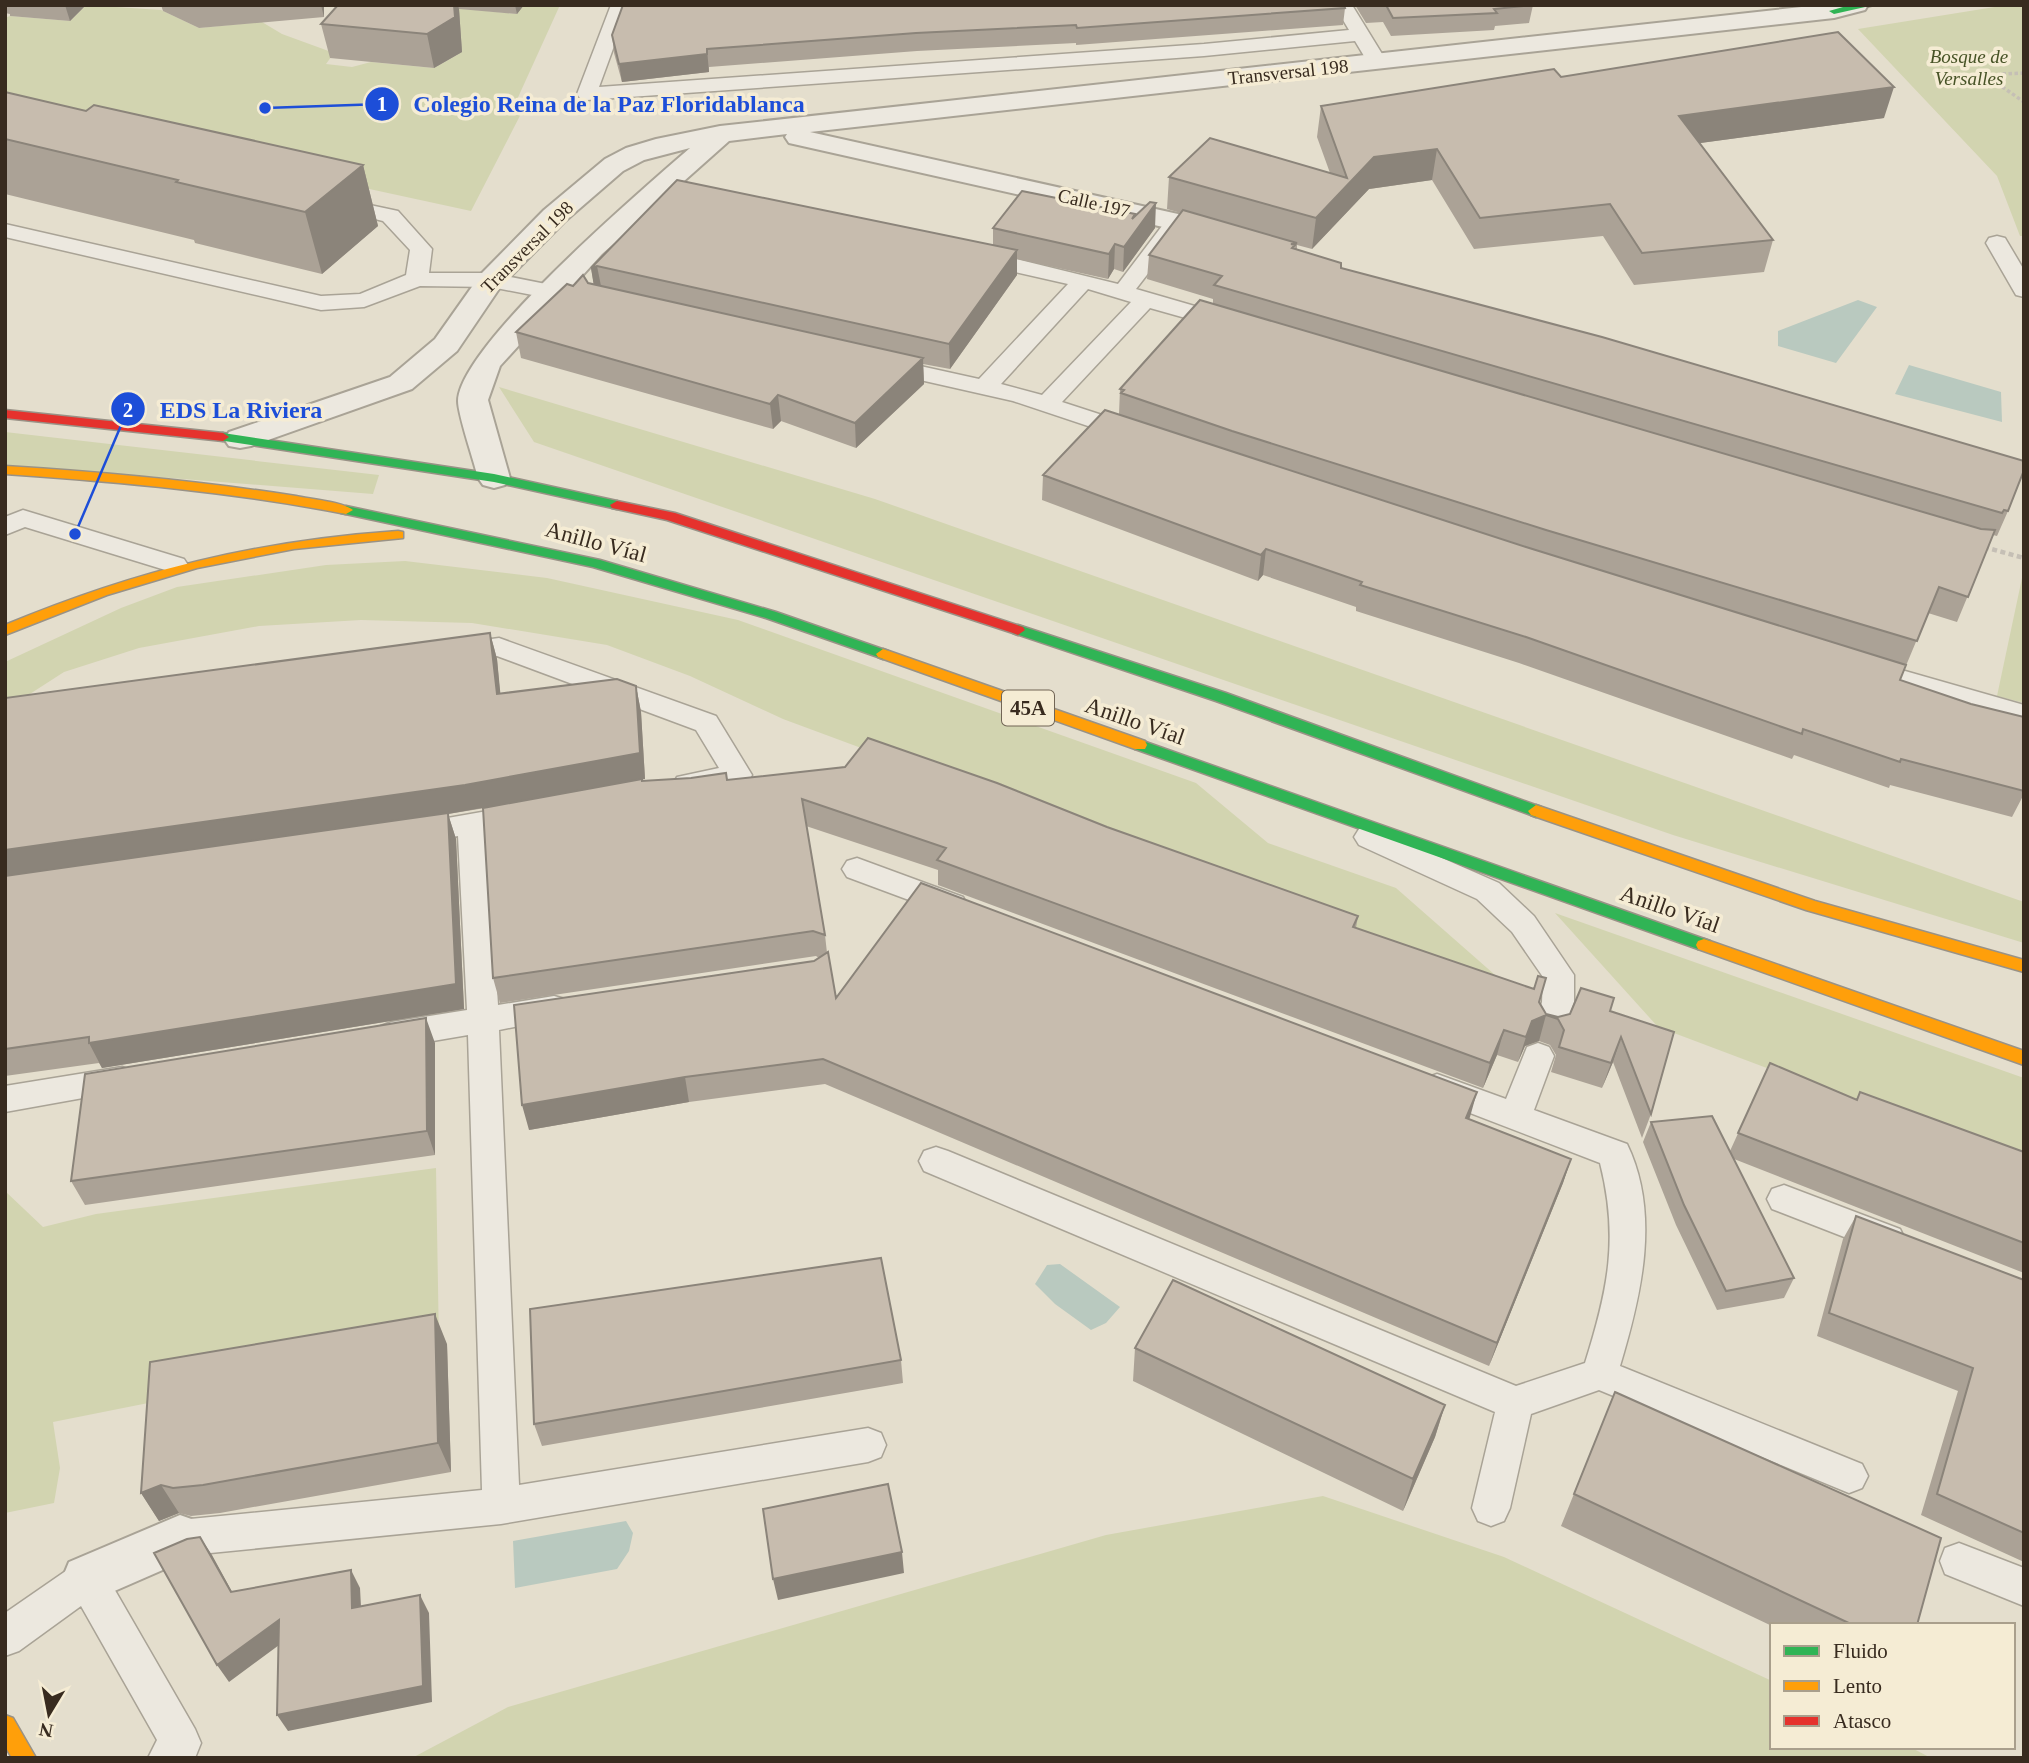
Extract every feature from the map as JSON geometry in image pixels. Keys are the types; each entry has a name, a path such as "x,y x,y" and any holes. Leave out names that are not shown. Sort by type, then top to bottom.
{"main road":[{"path":"1845,8 1869,5"},
{"name":"Anillo Víal","path":"5,414 240,439 494,478 670,516 744,538 1221,697 1505,800 1812,906 1912,937 2024,966"},
{"name":"Anillo Víal","path":"5,470 110,478 303,501 513,544 595,564 771,615 2024,1058"},
{"path":"5,629 86,594 175,565 233,552 348,536 405,535 513,544"},
{"path":"5,1726 25,1758"}],"street":[{"name":"Transversal 198","path":"240,439 401,383 446,345 491,280 554,216 614,165 635,154 665,145 720,134 1845,8"},
{"name":"Calle 197","path":"766,130 1178,222 1245,241"},
{"path":"494,478 472,400 486,364 592,247 720,134"},
{"path":"87,1579 180,1538"}],"lane":[{"path":"620,5 587,94 1204,50 1360,35"},
{"path":"1343,5 1377,62"},
{"path":"311,198 390,216 421,249 416,279"},
{"path":"1123,292 1166,233 1178,222"},
{"path":"5,230 321,303 364,300 416,279 491,280 553,292"},
{"path":"1997,243 2024,290"},
{"path":"962,254 1083,281 1252,330"},
{"path":"986,386 1083,281"},
{"path":"1047,404 1146,299"},
{"path":"855,358 986,386 1157,442"},
{"path":"5,527 23,518 175,565"},
{"path":"434,653 499,647 706,723 738,775 658,790"},
{"path":"1835,659 2024,715"},
{"path":"1283,798 1488,891 1523,924 1559,975 1558,1002 1515,1116"},
{"path":"389,836 552,809"},
{"path":"472,824 483,1020 501,1506"},
{"path":"857,869 986,918"},
{"path":"360,1040 578,1005"},
{"path":"5,1099 155,1074"},
{"path":"1412,1078 1615,1154 1628,1212 1626,1265 1618,1317 1600,1374"},
{"path":"936,1161 1515,1403 1600,1374 1849,1476"},
{"path":"1784,1199 1923,1252"},
{"path":"1491,1508 1515,1403"},
{"path":"180,1538 501,1506 868,1445"},
{"path":"1959,1561 2024,1587"},
{"path":"5,1637 87,1579 181,1743 168,1758"}],"path":[{"path":"2024,73 2000,74 1991,79 1998,87 2024,102"},
{"path":"1980,546 2024,558"}],"green space":[{"path":"86,5 161,10 199,28 262,22 282,34 334,53 326,64 352,67 371,62 434,68 457,55 461,47 422,5 517,14 524,5 560,5 515,104 525,106 471,211 5,110 5,18 10,16 70,21"},
{"name":"Bosque de Versalles","path":"2007,5 2024,5 2024,236 2020,236 1997,176 1858,29"},
{"path":"499,387 875,499 2024,902 2024,943 1673,835 534,442"},
{"path":"5,432 379,475 373,494 5,465"},
{"path":"405,561 547,578 738,620 1196,783 1268,843 1396,888 1511,989 783,719 690,676 607,645 472,623 361,620 259,626 139,648 64,672 5,710 5,662 121,608 177,587 326,565"},
{"path":"2022,578 2024,579 2024,703 1997,696"},
{"path":"1555,913 2024,1078 2024,1165 1658,1027"},
{"path":"436,1168 439,1345 53,1422 60,1468 54,1503 5,1513 5,1191 43,1227 96,1214"},
{"path":"1323,1496 1504,1557 1770,1680 1770,1749 1914,1749 1931,1758 412,1758 508,1707 1106,1535"}],"shaded area":[{"path":"1858,300 1877,307 1836,363 1778,346 1778,331"},
{"path":"1909,365 2001,392 2002,422 1895,394"},
{"path":"1060,1264 1120,1307 1106,1323 1091,1330 1055,1304 1035,1284 1047,1265"},
{"path":"626,1521 633,1533 629,1551 617,1569 515,1588 513,1541"}],"building":[{"path":"338,5 454,5 455,17 427,34 321,24"},
{"path":"623,5 1344,5 1345,8 1077,28 1076,25 916,33 707,49 707,54 619,64 612,35"},
{"path":"1386,5 1533,5 1494,9 1497,13 1393,18"},
{"path":"1838,32 1894,87 1679,116 1773,240 1642,253 1610,204 1480,218 1437,149 1374,157 1316,218 1169,177 1210,138 1347,178 1321,106 1554,69 1561,77"},
{"path":"5,92 86,111 94,105 363,165 305,212 5,139"},
{"path":"677,180 1017,250 949,344 597,266 591,268"},
{"path":"1022,191 1135,214 1132,219 1150,202 1156,203 1124,247 1115,244 1109,254 993,228"},
{"path":"1183,210 1297,243 1291,244 1295,245 1292,248 1341,263 1341,268 1602,337 2024,461 2024,470 2008,511 2004,510 2002,513 1214,285 1222,276 1149,255"},
{"path":"583,275 588,283 923,358 855,423 778,395 770,404 516,332 567,284 573,286"},
{"path":"1200,300 1981,529 1995,530 1968,597 1939,587 1917,641 1546,530 1232,431 1121,393 1124,390 1120,389"},
{"path":"1105,410 1526,547 1906,665 1900,680 1971,704 2024,717 2024,791 1901,759 1900,762 1803,729 1802,734 1526,637 1360,585 1362,582 1266,549 1261,555 1043,475"},
{"path":"490,633 497,694 617,679 636,686 640,753 465,785 5,850 5,698"},
{"path":"868,738 1358,916 1353,927 1534,989 1538,976 1546,978 1539,1002 1546,1014 1558,1017 1570,1014 1581,988 1614,998 1610,1011 1674,1032 1651,1114 1621,1037 1611,1063 1559,1047 1564,1030 1558,1019 1546,1015 1532,1021 1526,1037 1504,1030 1490,1063 937,860 946,848 802,799 825,935 813,931 493,978 483,808 642,779 691,778 726,773 727,780 845,767"},
{"path":"448,813 456,984 89,1043 89,1037 5,1049 5,876"},
{"path":"921,883 1477,1092 1466,1118 1571,1159 1497,1343 823,1059 685,1077 522,1105 514,1005 814,961 828,952 836,998"},
{"path":"426,1018 427,1131 71,1181 85,1074"},
{"path":"1770,1063 1857,1100 1860,1092 2024,1152 2024,1243 1738,1133"},
{"path":"1712,1116 1794,1278 1726,1291 1684,1205 1651,1122"},
{"path":"1856,1216 2024,1280 2024,1533 1937,1494 1973,1368 1829,1313"},
{"path":"881,1258 901,1360 534,1424 530,1309"},
{"path":"1173,1280 1445,1405 1413,1479 1135,1348"},
{"path":"435,1314 438,1443 203,1485 173,1488 161,1485 141,1493 150,1362"},
{"path":"1615,1392 1941,1538 1918,1623 1849,1623 1574,1494"},
{"path":"888,1484 902,1552 773,1579 763,1509"},
{"path":"200,1537 231,1592 351,1570 352,1608 420,1595 423,1686 277,1715 279,1620 217,1665 154,1553 187,1539"}],"traffic: fast":[{"path":"1834,11 1869,5"},
{"path":"223,437 494,478 617,505"},
{"path":"346,510 595,563 771,615 883,654"},
{"path":"1018,630 1221,697 1536,811"},
{"path":"1140,745 1704,945"}],"traffic: slow":[{"path":"5,470 177,484 346,510"},
{"path":"5,630 102,592 197,564 294,545 398,535"},
{"path":"883,654 1140,745"},
{"path":"1536,811 1812,906 2024,966"},
{"path":"1704,945 2024,1058"},
{"path":"5,1726 25,1758"}],"traffic: jam":[{"path":"5,414 223,437"},
{"path":"617,505 670,516 1018,630"}],"place":[{"name":"Colegio Reina de la Paz Floridablanca","path":"265,108"},
{"name":"EDS La Riviera","path":"75,534"}]}
